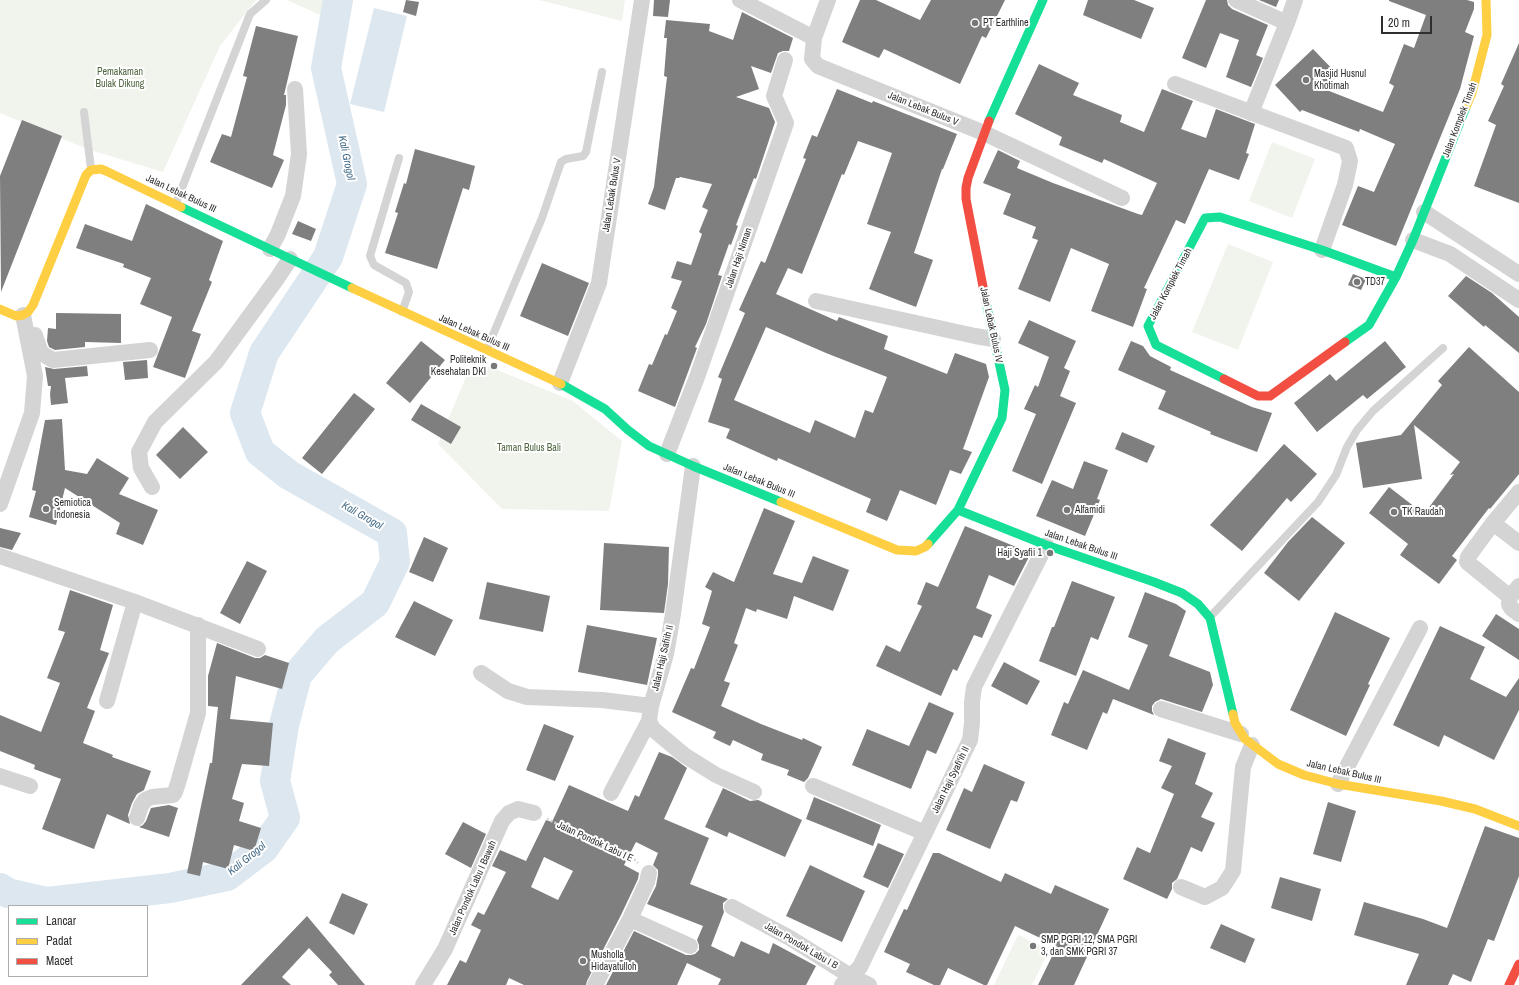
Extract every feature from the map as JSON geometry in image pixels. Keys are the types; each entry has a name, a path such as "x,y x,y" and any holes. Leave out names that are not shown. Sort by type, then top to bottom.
{"street":[{"name":"Jalan Lebak Bulus V","path":"560,383 599,283 642,0"},
{"path":"740,0 814,38 828,0"},
{"name":"Jalan Lebak Bulus IV","path":"958,510 1002,418 1005,390 993,338 966,199 968,178 984,133 1043,0"},
{"path":"1236,0 1287,23"},
{"path":"1251,113 1295,0"},
{"name":"Jalan Komplek Timah","path":"1396,277 1322,250 1220,217 1205,218 1148,326 1156,345 1258,396 1270,396 1369,325 1396,277 1413,240 1472,93 1487,34 1486,0"},
{"name":"Jalan Lebak Bulus V","path":"814,38 812,59 818,66 984,133"},
{"name":"Jalan Haji Niman","path":"667,454 700,370 786,123 774,96 785,60"},
{"path":"1175,84 1346,148 1350,161 1345,185 1322,250"},
{"path":"270,249 278,234 293,196 298,154 295,89"},
{"path":"984,133 1122,198"},
{"name":"Jalan Lebak Bulus III","path":"91,170 106,171 402,312 560,383 605,409 628,430 649,446 693,466 888,546 906,551 916,551 925,547 958,510 1046,545 1182,593 1198,604 1210,618 1235,723 1241,734 1252,745 1278,764 1304,775 1338,784 1441,801 1475,810 1519,826"},
{"path":"0,309 16,316 26,314 33,305 86,175 91,170"},
{"path":"1424,212 1519,274"},
{"path":"1450,254 1460,236"},
{"path":"1413,240 1450,254 1519,300"},
{"path":"152,487 141,468 139,452 155,422 216,362 276,280 296,262"},
{"path":"816,301 968,334 993,338"},
{"path":"26,314 41,354 53,360 150,350"},
{"path":"0,504 32,413 35,376 26,314"},
{"name":"Jalan Haji Safiih II","path":"611,793 650,714 666,654 673,614 693,466"},
{"path":"1519,492 1493,523 1468,557 1467,562 1515,592 1510,606 1519,614"},
{"path":"1493,523 1519,543"},
{"name":"Jalan Haji Syafi'ih II","path":"847,981 860,967 970,740 974,687 1046,545"},
{"path":"0,556 135,602 258,649"},
{"path":"107,701 135,602"},
{"path":"137,818 141,806 145,800 152,796 173,795 178,783 198,713 198,625"},
{"path":"1338,784 1420,628"},
{"path":"480,673 508,691 527,697 602,700 650,714 653,729 684,755 716,775 754,792"},
{"path":"1161,708 1241,734"},
{"path":"1181,887 1205,897 1222,888 1233,871 1243,767 1252,745"},
{"path":"0,776 30,786"},
{"path":"813,786 925,833"},
{"name":"Jalan Pondok Labu I Bawah","path":"423,985 445,949 502,821 509,813 518,809 534,813"},
{"path":"595,985 648,882 649,873"},
{"name":"Jalan Pondok Labu I B","path":"732,907 790,938 847,981 869,985"},
{"path":"630,919 690,946"},
{"path":"1510,985 1519,964"}],"lane":[{"path":"175,204 250,14 266,0"},
{"path":"486,350 542,218 561,162 566,159 583,156 586,152 602,72"},
{"path":"84,112 91,170"},
{"path":"399,158 370,256 374,265 406,283 409,292 402,312"},
{"path":"1210,618 1318,502 1336,475 1347,447 1357,430 1373,411 1443,348"}],"path":[{"name":"Jalan Pondok Labu I E","path":"534,813 635,860 649,873"}],"green space":[{"name":"Pemakaman Bulak Dikung","path":"0,0 256,0 220,46 163,172 87,149 0,113"},
{"path":"287,0 324,0 320,15"},
{"path":"539,0 625,0 622,21"},
{"path":"1272,142 1315,159 1292,218 1249,201"},
{"path":"1228,244 1273,262 1238,350 1192,332"},
{"name":"Taman Bulus Bali","path":"473,360 573,401 622,441 609,511 502,509 438,444"},
{"path":"1018,935 1049,950 1032,985 994,985"}],"shaded area":[{"path":"374,8 407,16 384,112 350,104"}],"building":[{"path":"406,0 419,2 416,16 403,12"},
{"path":"654,0 670,0 668,17 653,16"},
{"path":"860,0 876,0 920,20 931,0 1005,0 986,38 982,36 960,84 884,49 879,58 842,42"},
{"path":"1088,0 1134,0 1154,8 1141,39 1083,15"},
{"path":"1206,0 1227,0 1228,5 1232,9 1268,25 1256,55 1263,58 1251,87 1226,77 1239,40 1220,33 1206,68 1182,58"},
{"path":"1259,0 1279,0 1276,7"},
{"path":"1389,0 1467,0 1474,2 1474,9 1465,32 1474,36 1460,89 1396,246 1342,225 1358,186 1374,192 1395,144 1360,129 1359,132 1302,110 1300,112 1275,85 1313,49 1338,75 1324,89 1383,112 1394,86 1389,83 1404,44 1414,48 1426,15"},
{"path":"742,12 793,38 789,51 778,53 771,73 751,66 759,89 736,97 769,108 775,122 756,179 754,178 736,225 738,226 731,245 729,244 718,275 722,276 706,324 695,347 697,348 675,407 638,391 649,364 652,365 665,334 667,335 677,311 671,308 682,281 671,278 677,261 691,265 702,234 699,232 708,210 702,207 712,184 680,177 676,178 665,210 648,204 654,187 667,77 664,76 667,38 664,38 666,20 710,24 709,31 733,40"},
{"path":"256,26 298,36 284,95 286,95 286,105 273,155 284,160 272,188 210,162 222,134 231,137 247,77 243,76"},
{"path":"1519,43 1519,203 1474,186 1496,125 1488,121 1504,86 1501,84"},
{"path":"1039,64 1079,83 1073,95 1122,115 1120,122 1144,132 1162,89 1193,101 1181,129 1206,138 1216,109 1255,124 1246,153 1249,154 1239,180 1209,169 1185,224 1176,220 1144,288 1147,289 1133,327 1091,311 1109,264 1071,248 1050,302 1018,289 1038,240 1032,238 1036,227 1003,214 1011,194 983,183 998,150 1020,161 1017,168 1053,183 1142,215 1157,183 1104,159 1102,163 1059,145 1062,137 1015,114"},
{"path":"837,89 872,103 873,101 957,134 942,169 914,253 933,260 916,307 869,289 891,232 867,224 892,153 858,141 844,175 842,174 802,274 788,268 776,294 837,321 839,317 888,336 884,349 947,374 955,353 986,364 989,377 963,449 972,452 961,474 950,470 936,505 900,490 887,521 866,512 871,499 778,458 777,461 726,438 730,429 708,422 722,379 718,377 745,313 739,310 761,261 765,263 806,159 803,158 812,135 817,137","holes":["766,327 887,377 873,413 865,410 855,438 815,420 810,433 734,400"]},
{"path":"22,120 62,136 1,292 0,176"},
{"path":"415,149 475,166 469,190 463,188 437,269 385,253 398,213 395,212 404,183 406,184"},
{"path":"146,204 223,241 209,280 212,282 192,331 201,334 185,378 153,367 172,317 140,304 151,278 123,267 124,264 76,248 85,224 132,241"},
{"path":"298,221 316,229 311,241 292,234"},
{"path":"542,263 589,283 568,336 520,316"},
{"name":"TD37","path":"1353,274 1366,279 1361,290 1348,285"},
{"path":"1466,276 1492,293 1519,317 1519,353 1485,325 1484,327 1448,296"},
{"path":"56,313 121,314 121,343 85,342 85,347 55,350 49,347 47,341 48,328 56,329"},
{"path":"1029,320 1076,341 1064,368 1070,371 1060,396 1076,403 1042,484 1012,471 1036,414 1024,409 1035,385 1038,387 1049,357 1018,343"},
{"path":"421,341 445,360 410,403 386,383"},
{"path":"1131,341 1143,346 1150,356 1171,367 1170,370 1252,407 1272,413 1257,452 1210,434 1211,432 1158,409 1166,391 1118,370"},
{"path":"1385,341 1406,367 1367,399 1363,395 1317,432 1294,403 1330,374 1336,381"},
{"path":"1469,347 1519,392 1519,474 1490,509 1489,508 1452,556 1457,560 1439,584 1400,555 1408,544 1369,513 1389,487 1424,514 1454,474 1450,475 1460,462 1414,425 1422,479 1363,488 1356,443 1401,435 1442,385 1438,381"},
{"path":"147,360 148,378 125,380 123,362"},
{"path":"87,366 88,376 65,378 68,403 51,405 51,386 48,386 45,367 54,369"},
{"path":"354,393 375,409 322,474 302,458"},
{"path":"421,404 461,427 451,444 411,420"},
{"path":"62,419 65,470 87,474 97,458 129,478 119,494 158,510 143,545 116,534 120,523 65,488 56,525 29,517 36,491 32,490 45,420"},
{"path":"183,427 208,452 180,479 156,455"},
{"path":"1122,432 1155,446 1147,463 1115,449"},
{"path":"1284,444 1317,474 1291,502 1287,498 1242,551 1210,525"},
{"path":"1084,461 1108,470 1097,499 1100,500 1085,536 1036,516 1052,480 1073,489"},
{"path":"764,508 795,521 773,574 802,583 813,556 849,570 833,611 794,596 787,619 757,609 756,612 746,608 734,643 738,645 724,681 730,683 721,706 761,724 802,740 803,738 822,747 808,778 804,782 787,775 789,770 761,760 763,754 733,740 730,746 713,738 716,732 672,712 691,668 694,669 710,627 702,624 712,591 705,587 713,572 734,582"},
{"path":"1312,517 1345,543 1299,601 1264,573 1288,542"},
{"path":"965,526 1031,553 1014,586 989,575 976,608 992,615 982,638 974,635 957,671 953,669 941,696 876,666 886,645 900,652 922,606 917,604 926,582 938,587"},
{"path":"0,528 21,533 12,550 0,547"},
{"path":"424,537 448,548 433,582 409,572"},
{"path":"604,543 669,547 668,584 664,613 600,610"},
{"path":"247,561 267,571 240,624 220,613"},
{"path":"1072,581 1115,597 1098,640 1091,637 1076,676 1039,661"},
{"path":"487,582 550,596 543,632 479,619"},
{"path":"70,590 113,605 100,650 109,653 87,708 95,711 83,743 113,755 112,757 151,771 144,790 137,794 132,803 128,815 130,824 107,814 94,849 42,829 61,779 34,769 35,765 0,751 0,715 41,732 60,683 47,678 65,632 58,630"},
{"path":"1145,592 1176,604 1186,611 1169,656 1210,672 1213,685 1202,712 1161,699 1155,702 1152,706 1154,715 1113,699 1107,714 1103,712 1087,750 1051,735 1064,702 1068,704 1083,670 1129,690 1148,645 1128,637"},
{"path":"414,601 453,620 435,656 395,637"},
{"path":"1335,612 1390,638 1368,684 1370,685 1346,736 1290,710"},
{"path":"1496,614 1519,629 1519,660 1482,636"},
{"path":"587,625 657,638 647,685 578,672"},
{"path":"1440,626 1485,647 1470,679 1506,697 1519,678 1519,710 1494,760 1444,735 1439,747 1393,725"},
{"path":"217,643 255,658 260,658 265,655 289,663 282,689 236,676 230,719 273,723 269,766 242,764 232,799 244,803 239,821 261,828 254,851 234,845 228,869 203,862 200,876 187,873 210,763 212,763 218,707 208,706 208,676"},
{"path":"1004,662 1040,681 1027,705 991,686"},
{"path":"929,702 954,713 936,754 927,750 911,789 852,765 867,729 909,746"},
{"path":"544,724 574,736 555,781 526,770"},
{"path":"1168,738 1206,753 1195,784 1213,793 1201,817 1215,823 1202,852 1191,847 1177,879 1172,883 1172,889 1167,899 1123,879 1137,847 1150,853 1174,794 1161,788 1172,766 1159,761"},
{"path":"659,752 672,757 687,768 664,819 709,838 690,884 728,899 723,903 724,912 711,946 734,957 741,941 769,954 773,943 816,966 806,985 718,985 721,979 687,963 677,985 606,985 634,931 686,955 695,954 699,950 697,940 703,926 647,904 656,886 658,870 653,865 658,853 636,842 624,865 639,873 638,879 586,985 524,985 509,978 506,985 447,985 460,960 466,963 481,930 471,925 478,912 484,915 506,872 492,866 500,850 526,861 546,820 552,822 569,785 628,811 635,795 639,797","holes":["544,857 573,871 558,900 531,887"]},
{"path":"984,764 1025,782 1017,802 1011,800 990,849 946,830 964,788 972,792"},
{"path":"723,788 750,801 758,800 802,820 785,857 729,832 727,837 705,827"},
{"path":"814,797 881,825 873,846 806,819"},
{"path":"1328,802 1356,811 1341,862 1313,854"},
{"path":"169,805 178,808 169,837 139,827 146,821 151,808"},
{"path":"463,822 486,834 471,868 445,854"},
{"path":"1485,826 1519,838 1519,876 1494,941 1488,939 1471,982 1453,974 1448,985 1406,985 1419,954 1354,935 1364,902 1423,919 1447,928"},
{"path":"878,843 904,854 888,888 863,877"},
{"path":"933,853 939,853 1001,882 1005,873 1051,894 1055,885 1109,909 1074,985 1038,985 1057,946 1015,926 987,985 948,968 940,985 934,985 906,972 910,964 884,952 904,909 907,910"},
{"path":"810,865 865,891 842,942 786,916"},
{"path":"1280,877 1321,889 1312,921 1271,908"},
{"path":"342,893 368,904 354,935 329,923"},
{"path":"307,916 365,985 338,985 329,975 332,972 309,948 282,977 291,985 241,985"},
{"path":"1221,924 1255,939 1245,963 1210,948"}],"waterway":[{"name":"Kali Grogol","path":"0,888 8,893 47,902 170,888 227,876 264,848 285,818 275,781 284,725 297,675 327,640 375,603 395,562 392,533 289,475 260,452 245,413 264,353 328,257 352,184 326,68 338,0"}],"traffic: fast":[{"path":"989,121 1043,0"},
{"path":"1345,342 1369,325 1396,277 1413,240 1466,107"},
{"path":"181,207 352,288"},
{"path":"1224,379 1156,345 1148,326 1205,218 1220,217 1322,250 1396,277"},
{"path":"928,544 958,510 1002,418 1005,390 986,302"},
{"path":"561,384 605,409 628,430 649,446 693,466 781,502"},
{"path":"958,510 1046,545 1154,582 1182,593 1198,604 1210,618 1233,714"}],"traffic: slow":[{"path":"1466,107 1472,93 1487,35 1486,0"},
{"path":"0,309 16,316 23,315 28,312 33,305 86,175 91,170 101,169 106,171 181,207"},
{"path":"352,288 561,384"},
{"path":"781,502 897,550 916,551 928,544"},
{"path":"1233,714 1235,723 1245,739 1278,764 1304,775 1338,784 1441,801 1475,809 1519,826"}],"traffic: jam":[{"path":"986,302 966,199 966,188 968,178 989,121"},
{"path":"1224,379 1258,396 1270,396 1345,342"},
{"path":"1509,985 1519,964"}],"place":[{"name":"PT Earthline","path":"975,23"},
{"name":"Masjid Husnul Khotimah","path":"1306,80"},
{"name":"TD37","path":"1357,282"},
{"name":"Politeknik Kesehatan DKI","path":"494,366"},
{"name":"Semiotica Indonesia","path":"46,509"},
{"name":"Alfamidi","path":"1067,510"},
{"name":"TK Raudah","path":"1394,512"},
{"name":"Haji Syafii 1","path":"1050,553"},
{"name":"SMP PGRI 12, SMA PGRI 3, dan SMK PGRI 37","path":"1033,946"},
{"name":"Musholla Hidayatulloh","path":"583,961"}]}
